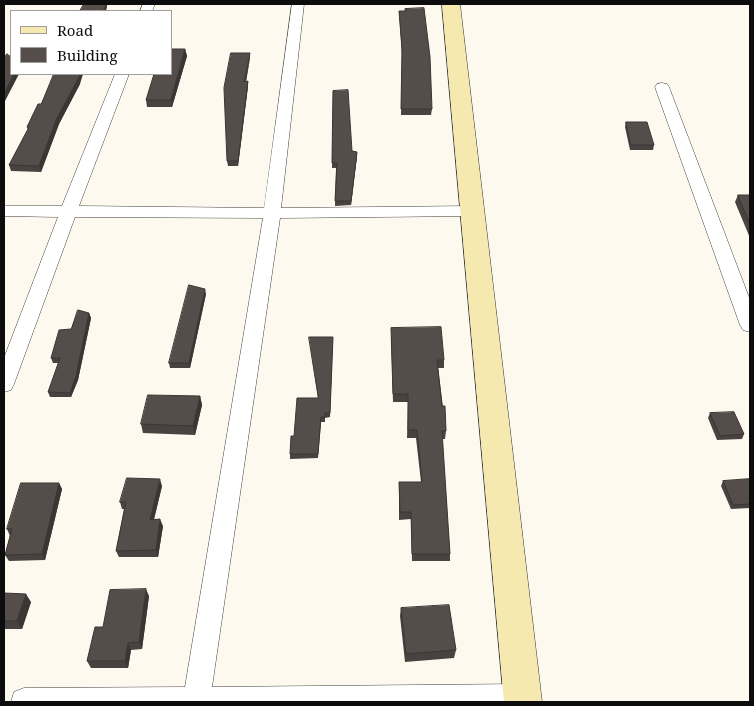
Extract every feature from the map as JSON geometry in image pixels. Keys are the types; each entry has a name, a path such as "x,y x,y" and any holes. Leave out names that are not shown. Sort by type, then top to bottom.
{"main road":[{"path":"451,4 522,700"}],"street":[{"path":"196,701 272,213 298,4"},
{"path":"4,384 122,75"},
{"path":"662,87 750,325"},
{"path":"4,211 272,213 472,211"},
{"path":"24,702 522,700"}],"building":[{"path":"84,4 106,4 103,10 81,10"},
{"path":"424,8 430,57 432,109 401,109 402,49 399,11"},
{"path":"172,49 185,49 171,100 146,100 154,75 172,75"},
{"path":"231,53 250,53 244,82 248,81 238,161 227,161 224,88"},
{"path":"7,54 10,56 10,75 13,75 4,93 4,59"},
{"path":"54,75 80,75 57,118 39,166 9,165 29,127 27,127 38,104 41,104"},
{"path":"348,90 352,151 357,152 351,201 335,201 337,163 332,163 333,91"},
{"path":"626,122 647,122 654,145 631,145"},
{"path":"738,195 750,195 750,224"},
{"path":"189,285 205,289 189,363 169,363"},
{"path":"78,310 89,313 76,376 70,393 48,392 60,358 51,358 59,330 71,329"},
{"path":"441,327 444,360 437,360 442,406 445,406 446,431 442,431 450,554 412,554 411,512 400,512 399,482 422,482 417,430 408,430 408,394 393,394 391,328"},
{"path":"309,337 333,337 330,413 325,413 325,417 321,417 318,454 290,454 291,436 294,436 297,398 318,398"},
{"path":"148,395 200,396 193,426 141,424"},
{"path":"734,412 744,434 720,436 710,413"},
{"path":"127,478 160,479 150,520 160,519 156,550 116,551 126,502 120,502"},
{"path":"750,479 750,504 733,505 723,481"},
{"path":"21,483 59,483 42,554 5,555 12,529 7,529"},
{"path":"146,589 139,642 128,643 125,661 87,661 95,627 103,627 110,590"},
{"path":"4,593 26,594 17,621 4,621"},
{"path":"449,605 456,650 406,654 401,608"}]}
